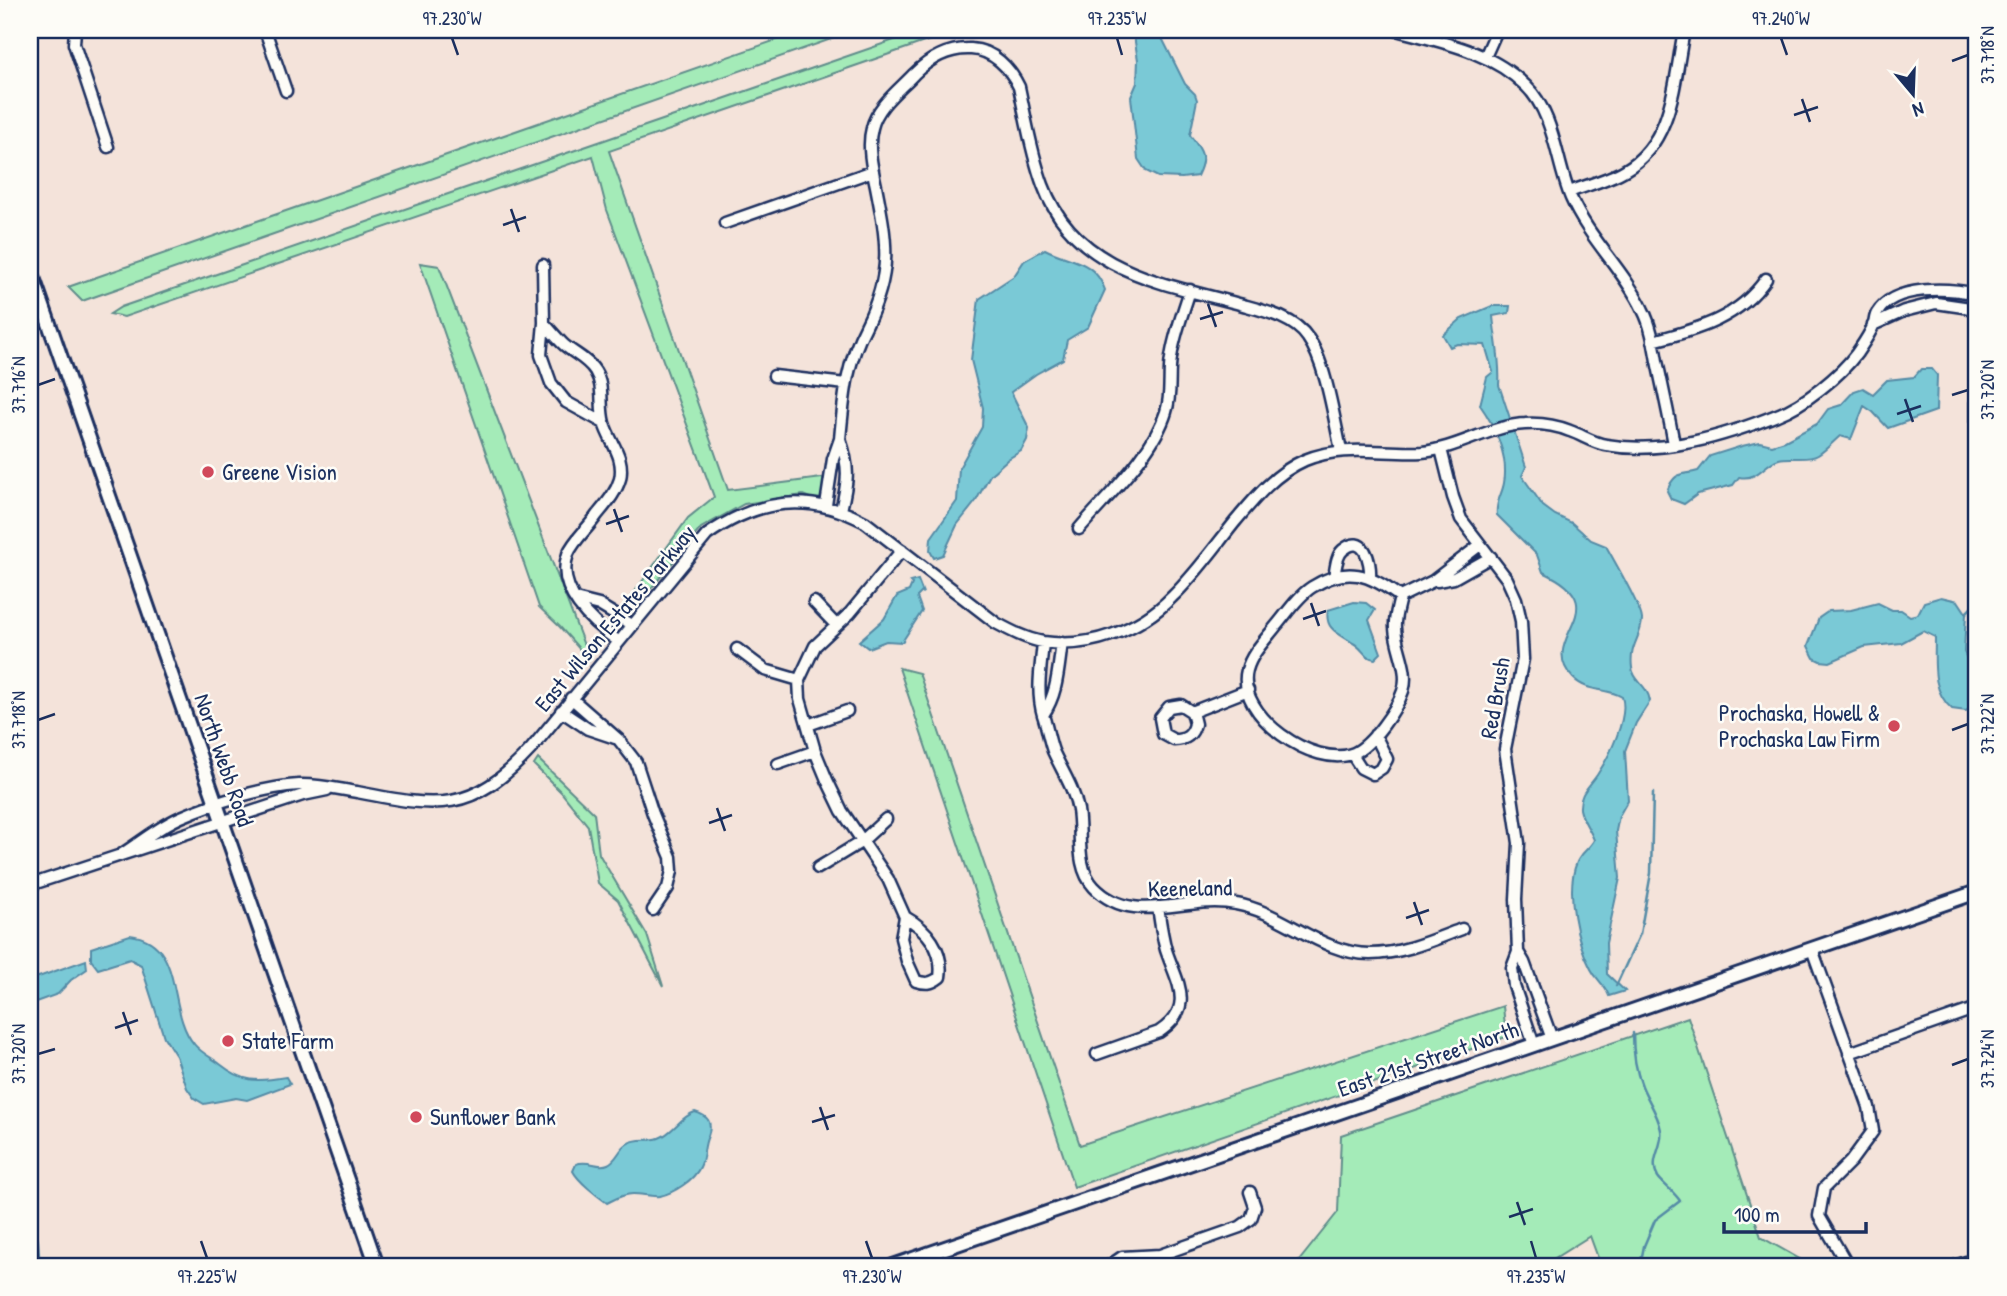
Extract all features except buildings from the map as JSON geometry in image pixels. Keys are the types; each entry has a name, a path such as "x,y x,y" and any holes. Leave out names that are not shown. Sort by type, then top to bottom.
{"main road":[{"name":"North Webb Road","path":"30,269 377,1266"},
{"name":"East 21st Street North","path":"893,1266 1977,892"}],"street":[{"path":"75,30 74,44 108,147"},
{"path":"265,30 286,92"},
{"path":"1396,30 1464,48 1485,57 1509,71 1528,87 1539,103 1569,192 1584,221 1645,312 1674,444"},
{"path":"1485,57 1497,30"},
{"path":"1569,192 1624,171 1653,145 1671,102 1686,30"},
{"path":"826,505 833,459 840,439 846,384 856,345 882,288 887,260 885,233 873,171 871,129 877,114 887,101 923,66 955,50 974,49 1002,62 1012,72 1019,87 1044,187 1060,219 1088,249 1144,278 1275,315 1295,325 1308,337 1328,390 1341,450"},
{"path":"725,223 873,171"},
{"path":"543,265 544,323 541,355 551,383 566,402 604,424"},
{"path":"1653,341 1702,328 1722,318 1743,304 1766,279"},
{"path":"1079,529 1156,435 1166,412 1174,339 1190,290"},
{"name":"East Wilson Estates Parkway","path":"122,854 179,818 258,792 295,785 335,788 417,803 438,803 472,796 490,788 510,772 707,535 729,520 760,508 804,502 841,510 865,522 996,624 1019,635 1043,642 1062,643 1109,636 1131,627 1172,598 1266,487 1301,461 1341,450 1401,453 1441,449 1521,424 1556,426 1604,445 1625,447 1674,444 1724,434 1782,414 1818,391 1855,355 1878,312 1891,300 1903,295 1944,290 1977,294"},
{"path":"1873,325 1904,311 1936,303 1977,310"},
{"path":"544,323 563,344 595,370 600,383 604,424 616,446 621,464 620,479 614,494 568,552 565,569 568,585 584,612 618,641"},
{"path":"774,376 846,384"},
{"path":"1977,388 1977,433"},
{"path":"840,439 849,476 841,510"},
{"name":"Red Brush","path":"1441,449 1461,519 1507,579 1516,599 1524,641 1523,659 1505,749 1519,843 1516,916 1518,952 1512,968 1514,986 1534,1045"},
{"path":"1400,597 1433,581 1480,545"},
{"path":"1334,577 1337,560 1343,550 1353,546 1366,551 1371,565 1370,576"},
{"path":"902,550 850,613 815,646 799,680 800,699 815,751 842,811 888,879 905,917 901,938 907,961 916,981 925,984 934,981 940,977 941,968 930,937 921,926 905,917"},
{"path":"1433,581 1454,578 1490,556"},
{"path":"1370,576 1400,597 1394,625 1404,667 1403,691 1388,719 1375,735 1352,754 1330,756 1310,752 1260,716 1248,690 1246,672 1267,638 1309,589 1334,577 1370,576"},
{"path":"575,599 598,604 632,625"},
{"path":"814,603 836,625"},
{"name":"Keeneland","path":"1043,642 1039,702 1053,750 1072,788 1078,811 1083,869 1102,895 1128,908 1201,902 1237,904 1265,913 1322,942 1368,954 1396,952 1462,929"},
{"path":"1043,715 1053,701 1057,686 1062,643"},
{"path":"737,649 765,670 799,680"},
{"path":"1192,712 1248,690"},
{"path":"571,698 619,740 636,762 671,857 672,871 668,888 653,910"},
{"path":"561,711 588,729 619,740"},
{"path":"808,725 847,711"},
{"path":"1352,754 1361,768 1373,774 1382,768 1387,759 1375,735"},
{"path":"778,764 815,751"},
{"name":"East Wilson Estates Parkway","path":"122,854 303,795 335,788"},
{"path":"818,868 861,842 886,819"},
{"path":"30,886 122,854"},
{"path":"1097,1054 1159,1032 1168,1027 1180,1010 1181,985 1166,948 1158,907"},
{"path":"1812,949 1869,1107 1873,1131 1851,1161 1824,1188 1819,1216 1848,1266"},
{"name":"Red Brush","path":"1518,952 1552,1039"},
{"path":"1849,1053 1977,1008"},
{"path":"1109,1266 1122,1257 1160,1255 1240,1227 1251,1219 1255,1207 1250,1192"},
{"path":"1955,1266 1977,1258"}],"green space":[{"path":"805,30 857,30 82,301 68,287"},
{"path":"923,30 959,30 609,151 728,490 830,477 826,505 803,495 744,504 701,528 629,615 618,615 688,518 714,497 607,210 593,156 124,317 110,314 121,307"},
{"path":"420,263 439,266 590,661 539,607"},
{"path":"899,668 919,673 1080,1145 1503,1006 1506,1037 1074,1187"},
{"path":"538,759 594,813 599,854 647,935 663,986 618,900 598,883 588,826 561,792 534,765"},
{"path":"1688,1017 1761,1237 1812,1266 1601,1266 1590,1236 1542,1266 1295,1266 1338,1212 1341,1135"}],"water":[{"path":"1133,30 1158,30 1185,84 1195,94 1197,100 1190,135 1202,154 1197,176 1158,177 1146,171 1138,159 1131,97 1137,83 1138,60"},
{"path":"1045,249 1088,267 1105,290 1088,327 1067,340 1063,359 1011,392 1029,428 1027,440 1021,451 990,475 976,501 957,525 943,555 934,558 930,551 931,538 957,501 959,468 982,427 983,408 971,360 979,299 1014,276 1024,261"},
{"path":"1492,306 1510,306 1509,313 1493,316 1499,359 1499,385 1526,467 1522,476 1543,506 1572,523 1591,540 1606,546 1641,614 1640,632 1632,653 1632,668 1650,701 1636,723 1625,751 1628,800 1619,816 1616,831 1620,878 1606,943 1607,974 1625,991 1609,996 1591,969 1581,945 1574,916 1572,887 1577,862 1594,840 1581,813 1581,799 1612,748 1623,715 1622,697 1585,686 1573,678 1564,663 1563,650 1577,611 1576,598 1565,585 1543,572 1537,555 1497,515 1505,473 1503,452 1496,432 1480,405 1487,377 1493,372 1485,345 1457,344 1450,347 1443,335 1461,319"},
{"path":"1921,369 1932,369 1937,375 1936,411 1888,428 1864,406 1851,439 1840,436 1814,457 1779,459 1751,477 1739,477 1733,485 1698,494 1684,504 1671,499 1667,491 1676,477 1698,471 1710,456 1760,442 1772,445 1785,441 1817,424 1828,409 1841,405 1854,391 1863,388 1873,394 1887,380 1914,377"},
{"path":"918,580 923,593 917,597 922,611 902,642 886,641 868,648 859,641 884,619 897,596 909,591 912,584 910,582"},
{"path":"1941,597 1958,601 1966,613 1964,652 1976,678 1977,702 1966,711 1952,709 1940,694 1935,666 1935,637 1923,631 1901,643 1864,647 1830,662 1814,658 1808,646 1819,618 1829,611 1851,610 1878,603 1892,610 1901,610 1910,616 1918,614 1924,602"},
{"path":"1354,602 1366,603 1375,610 1369,620 1381,653 1375,659 1368,657 1356,645 1334,631 1328,622 1328,610"},
{"path":"130,935 148,940 160,950 173,980 186,1030 197,1047 236,1075 251,1080 286,1077 290,1084 247,1100 236,1098 204,1104 194,1098 187,1088 176,1056 164,1037 141,965 130,959 98,969 91,960 91,948"},
{"path":"86,960 87,969 71,980 58,994 30,1004 30,980"},
{"path":"695,1112 703,1115 710,1123 702,1163 693,1177 671,1192 660,1196 629,1194 607,1203 575,1175 573,1171 576,1164 608,1164 627,1144 659,1138"},
{"path":"30,1217 38,1240 40,1266 30,1266"}],"waterway":[{"path":"1966,613 1977,602"},
{"path":"1616,986 1640,934 1651,873 1653,793"},
{"path":"1633,1033 1638,1073 1661,1130 1655,1171 1680,1201 1655,1220 1644,1246 1640,1266"}],"place":[{"name":"Greene Vision","path":"208,472"},
{"name":"Prochaska, Howell & Prochaska Law Firm","path":"1894,726"},
{"name":"State Farm","path":"228,1041"},
{"name":"Sunflower Bank","path":"416,1117"}]}
